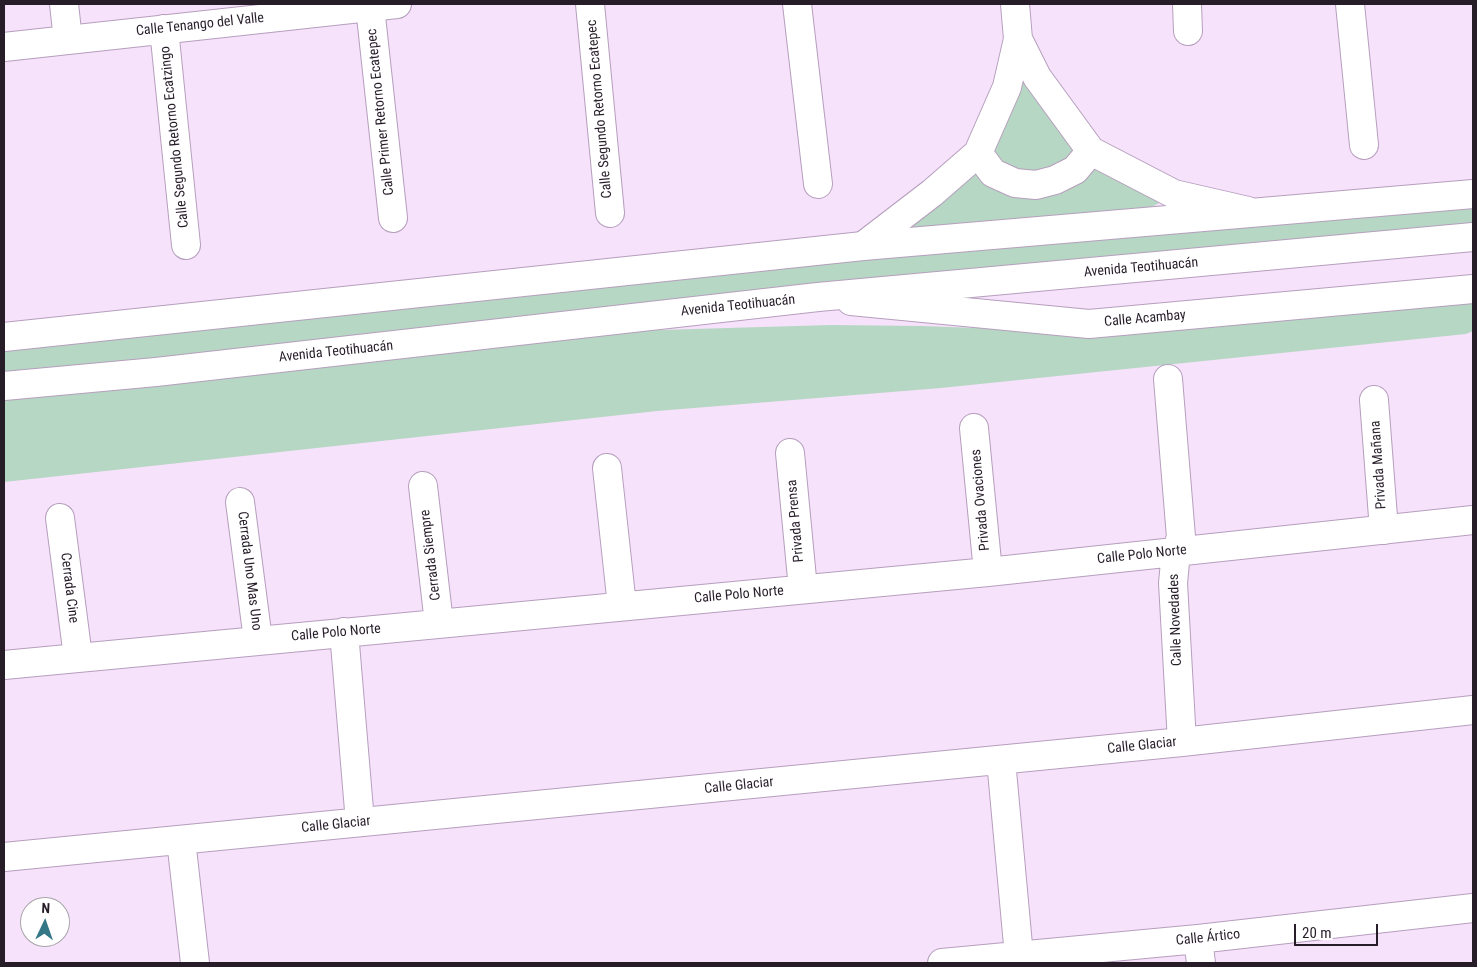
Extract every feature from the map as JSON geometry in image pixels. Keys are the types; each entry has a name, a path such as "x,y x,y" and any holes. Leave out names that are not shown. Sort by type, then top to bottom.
{"street":[{"path":"64,4 68,40"},
{"name":"Calle Tenango del Valle","path":"4,47 164,29 274,11 397,4"},
{"name":"Calle Segundo Retorno Ecatepec","path":"590,4 610,213"},
{"path":"797,4 818,184"},
{"path":"863,246 978,153 1007,88 1018,39 1015,4"},
{"path":"1188,4 1188,31"},
{"path":"1350,4 1364,145"},
{"name":"Calle Primer Retorno Ecatepec","path":"370,7 393,218"},
{"name":"Calle Segundo Retorno Ecatzingo","path":"164,29 186,245"},
{"path":"1018,39 1037,76 1091,150 1174,194 1260,213"},
{"path":"978,153 992,173 1015,183 1036,185 1055,180 1075,170 1091,150"},
{"path":"4,338 863,246 1473,194"},
{"name":"Avenida Teotihuacán","path":"4,386 156,372 818,297 1473,237"},
{"name":"Calle Acambay","path":"818,297 1089,324 1473,289"},
{"name":"Calle Novedades","path":"1168,380 1181,538 1176,552 1173,583 1182,742"},
{"name":"Privada Mañana","path":"1374,400 1384,530"},
{"name":"Privada Ovaciones","path":"974,428 988,572"},
{"name":"Privada Prensa","path":"790,453 803,589"},
{"path":"607,468 622,606"},
{"name":"Cerrada Siempre","path":"423,486 439,623"},
{"name":"Cerrada Uno Mas Uno","path":"240,502 258,640"},
{"name":"Cerrada Cine","path":"60,518 78,658"},
{"name":"Calle Polo Norte","path":"4,665 988,572 1473,520"},
{"path":"344,632 360,822"},
{"name":"Calle Glaciar","path":"4,857 1182,742 1473,710"},
{"path":"1002,760 1019,956"},
{"path":"181,840 195,963"},
{"name":"Calle Ártico","path":"942,963 1019,956 1199,951 1473,908"}],"green space":[{"path":"1021,81 1026,81 1076,148 1067,161 1041,178 1009,172 988,149"},
{"path":"977,159 999,183 1088,162 1161,197 1159,203 1143,212 935,234 897,227"},
{"path":"1473,198 1473,234 4,382 4,344"},
{"path":"1473,300 1473,331 1466,334 941,388 657,411 4,482 4,395 591,332 831,325 1035,330"}]}
